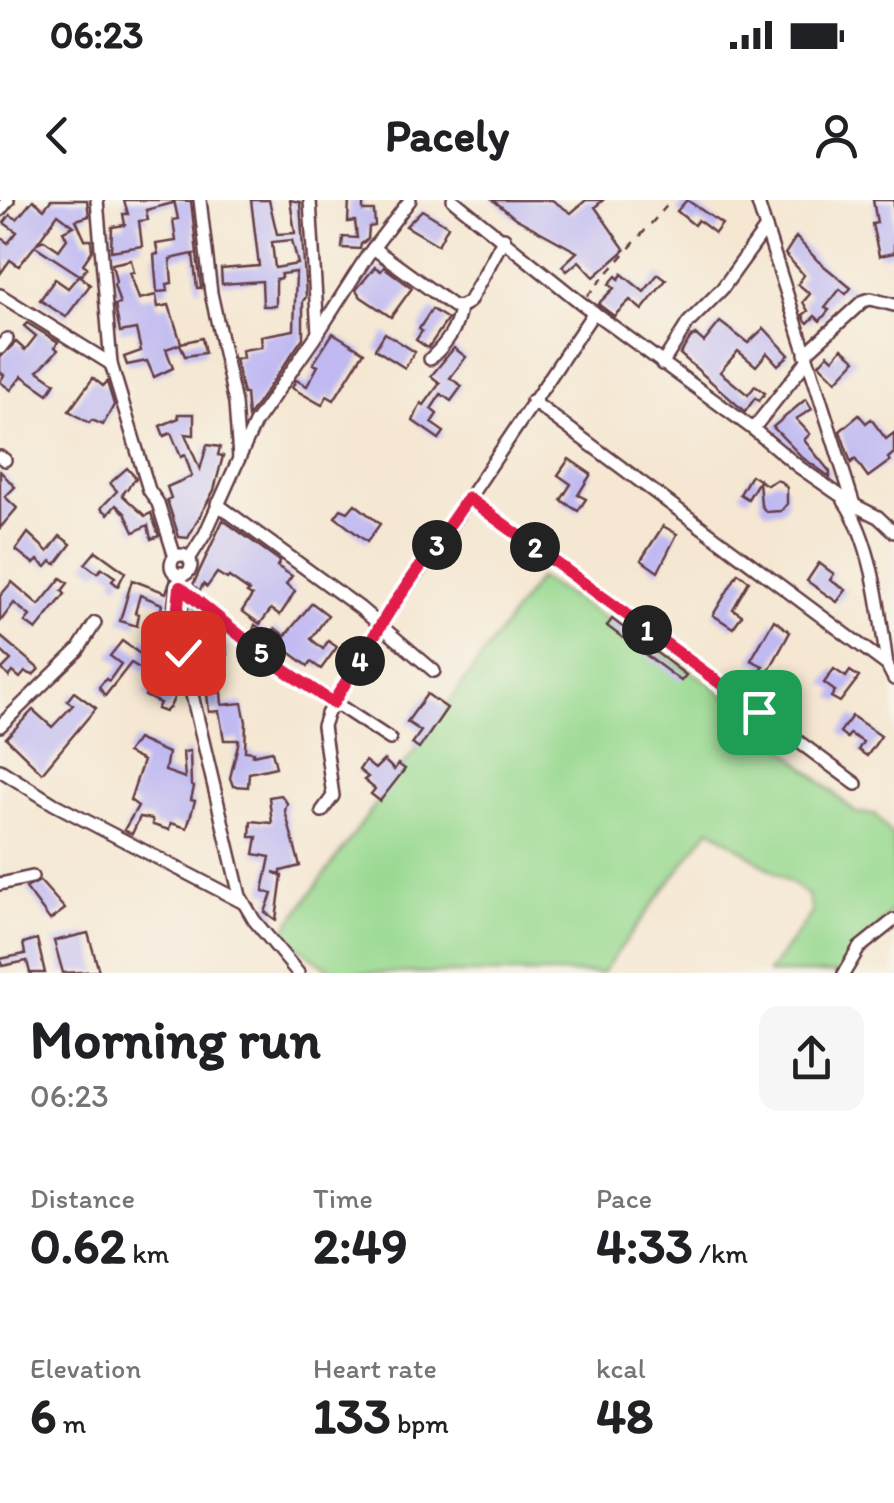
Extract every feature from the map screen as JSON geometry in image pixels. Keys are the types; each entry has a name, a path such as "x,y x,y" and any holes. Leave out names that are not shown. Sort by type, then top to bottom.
{"street":[{"path":"0,210 8,200"},
{"path":"98,200 110,364 149,490 158,503 175,557 171,566 180,581 274,663 390,739"},
{"path":"200,200 211,293 235,403 239,458"},
{"path":"310,200 318,332"},
{"path":"298,973 244,903 178,636 180,581 189,570 189,560 255,424 410,200"},
{"path":"453,200 580,303 894,532"},
{"path":"757,200 854,505"},
{"path":"662,364 688,322 722,289 766,228"},
{"path":"374,248 453,306 460,307 469,302 504,238"},
{"path":"0,296 110,364"},
{"path":"753,429 805,358 863,302 872,299 894,305"},
{"path":"430,359 444,346 458,322 460,307"},
{"path":"322,810 333,796 323,726 333,703 594,312"},
{"path":"532,401 887,665"},
{"path":"841,497 852,514 875,590 887,665 894,678"},
{"path":"468,498 856,784"},
{"path":"217,504 382,626 434,671"},
{"path":"175,557 189,560"},
{"path":"0,726 78,650 95,623"},
{"path":"0,770 54,804 244,903"},
{"path":"0,884 32,877"},
{"path":"844,973 860,948 894,920"}],"path":[{"path":"580,303 672,200"}],"green space":[{"path":"539,578 710,683 856,813 875,814 894,838 894,908 841,973 768,973 812,913 808,895 710,828 602,973 335,973 281,935"}],"building":[{"path":"33,200 44,209 51,200 87,200 89,216 76,220 85,240 91,240 92,251 83,264 87,267 81,276 35,246 19,266 10,260 0,274 0,237 8,243 17,232 4,223 10,215 17,219","holes":["58,214 74,226 63,231 67,239 59,250 44,240 37,243"]},
{"path":"124,200 173,203 146,210 148,220 139,221 142,246 111,251 112,227 125,225 123,214 128,214"},
{"path":"174,200 191,201 201,288 197,288 193,254 170,259 172,283 167,284 168,291 157,292 156,244 176,241 173,220 178,219"},
{"path":"251,200 269,200 277,234 295,233 290,200 300,202 306,297 303,338 248,417 246,394 235,359 243,358 242,350 262,347 261,336 294,330 296,272 281,274 276,279 276,306 263,306 262,281 222,284 221,269 259,266","holes":["292,240 298,264 275,268 272,242"]},
{"path":"349,200 363,200 363,211 374,211 375,226 369,227 368,239 360,249 342,248 343,237 357,238 355,221 348,222"},
{"path":"493,200 552,200 571,213 586,200 603,200 595,207 625,250 594,277 579,261 567,271 562,266 577,252 515,218"},
{"path":"687,200 722,224 715,233 698,220 694,225 677,211"},
{"path":"873,200 894,200 894,253 879,256 872,224 877,223"},
{"path":"422,210 448,226 438,245 406,226"},
{"path":"796,237 851,288 846,294 840,289 820,321 815,316 808,323 805,320 803,315 808,311 803,302 810,294 798,284 804,275 785,254"},
{"path":"131,260 134,272 130,273 139,299 156,295 158,307 169,305 181,343 202,338 205,353 185,356 180,344 166,349 173,368 154,377 147,361 127,365 124,357 141,351 136,329 120,332 115,305 120,304 112,264"},
{"path":"375,267 381,271 384,267 412,288 391,317 356,290"},
{"path":"622,274 644,292 658,274 666,280 642,310 630,300 614,316 598,304 614,288 609,284"},
{"path":"79,275 90,285 66,317 40,300 55,279 68,288"},
{"path":"432,309 448,319 428,348 416,340"},
{"path":"720,322 748,343 764,328 789,355 778,365 767,353 756,366 738,351 720,372 748,395 755,386 765,393 759,401 755,398 745,412 680,354 691,337 696,335 704,342"},
{"path":"27,323 58,342 58,350 38,371 55,383 48,394 22,376 11,390 0,382 4,375 0,372 0,357 16,342 25,350 36,336 24,326"},
{"path":"333,333 364,352 334,400 327,396 322,405 292,388 296,380 307,386 318,366 313,364"},
{"path":"385,333 415,352 405,368 375,349"},
{"path":"454,348 466,357 450,378 462,386 451,401 441,394 431,409 437,414 431,423 444,432 439,439 413,421 421,403 424,405 440,383 431,376"},
{"path":"842,348 856,360 836,381 819,364 828,354 833,359"},
{"path":"93,378 103,386 107,382 114,405 103,425 92,420 89,423 69,411"},
{"path":"806,399 812,409 796,419 810,434 804,440 830,477 803,458 773,427"},
{"path":"178,414 194,414 194,435 185,434 200,470 207,445 220,447 218,455 223,456 214,490 188,538 179,537 167,500 171,498 167,487 192,476 171,433 164,436 160,426 179,418"},
{"path":"859,415 866,423 871,419 886,439 894,433 890,461 868,477 855,459 851,463 840,431"},
{"path":"569,459 591,474 578,495 586,499 578,511 561,500 571,484 558,475"},
{"path":"127,468 136,478 122,495 145,516 151,513 159,536 151,539 148,525 134,532 125,513 116,505 108,514 101,508 117,491 110,483"},
{"path":"0,471 15,487 5,497 17,508 0,528"},
{"path":"751,475 767,485 776,480 787,488 787,504 781,511 766,512 761,505 759,481 748,499 740,494"},
{"path":"355,504 380,524 367,542 335,517 341,509 348,512"},
{"path":"223,520 280,561 277,566 292,576 286,584 295,591 280,615 271,609 260,624 242,611 252,596 229,577 217,573 200,591 193,585"},
{"path":"663,526 677,534 658,572 641,560"},
{"path":"28,533 48,552 60,536 71,544 56,564 51,561 46,567 38,560 34,564 16,550"},
{"path":"96,551 125,572 118,586 112,581 115,577 102,568 97,573 85,564"},
{"path":"819,563 834,574 830,580 846,590 837,602 807,581"},
{"path":"738,573 749,581 733,609 742,615 733,628 713,615"},
{"path":"61,578 68,583 62,591 65,594 36,630 25,622 30,616 14,603 0,622 0,596 12,582 39,605"},
{"path":"171,579 164,638 169,638 169,658 173,657 180,685 170,707 165,712 157,709 160,703 145,696 151,682 174,692 168,660 158,679 131,663 105,696 99,687 106,679 109,681 121,664 110,656 122,641 143,656 143,638 162,638 162,604 140,595 135,613 139,614 137,626 120,621 132,580 166,593"},
{"path":"312,603 328,615 311,639 323,649 328,641 337,647 321,669 311,662 308,666 273,640 262,641 252,633 255,625 270,635 275,628 285,636"},
{"path":"188,605 206,620 208,649 226,646 227,655 205,659 208,685 200,687 187,634"},
{"path":"612,619 686,675 681,681 607,626"},
{"path":"774,620 790,632 761,685 754,681 763,666 751,660"},
{"path":"0,636 39,669 33,675 25,672 20,678 13,672 9,677 2,669 11,660 0,650"},
{"path":"834,669 846,677 850,671 859,677 840,702 831,697 835,691 824,683"},
{"path":"74,692 96,708 42,773 6,738 33,710 52,727 73,705 67,701"},
{"path":"221,692 222,705 242,703 245,751 254,752 253,755 272,751 276,767 249,773 248,787 233,786 230,778 239,740 224,740 219,711 209,712 207,694"},
{"path":"427,694 447,708 419,749 412,744 421,731 407,722"},
{"path":"852,716 881,736 867,756 858,750 863,742 840,732"},
{"path":"137,739 168,753 165,771 185,778 183,752 190,751 194,787 191,800 195,801 187,828 171,823 169,830 153,825 152,819 140,817 132,834 124,830 138,806 130,800 143,761 127,753"},
{"path":"384,760 394,770 398,764 405,769 380,801 371,794 375,789 364,780 368,777 359,770 365,761 375,769"},
{"path":"281,795 287,803 285,811 300,866 281,874 273,872 282,876 276,920 265,912 272,894 263,891 270,857 254,854 257,837 250,837 251,821 272,823 269,797"},
{"path":"40,881 65,909 50,920 26,888"},
{"path":"88,933 99,971 63,973 54,941"},
{"path":"37,939 45,973 30,973 27,961 2,966 0,959 25,954 23,943"}],"route":[{"path":"183,653 176,627 180,587 274,663 333,703 390,610 468,498 759,712"}]}
